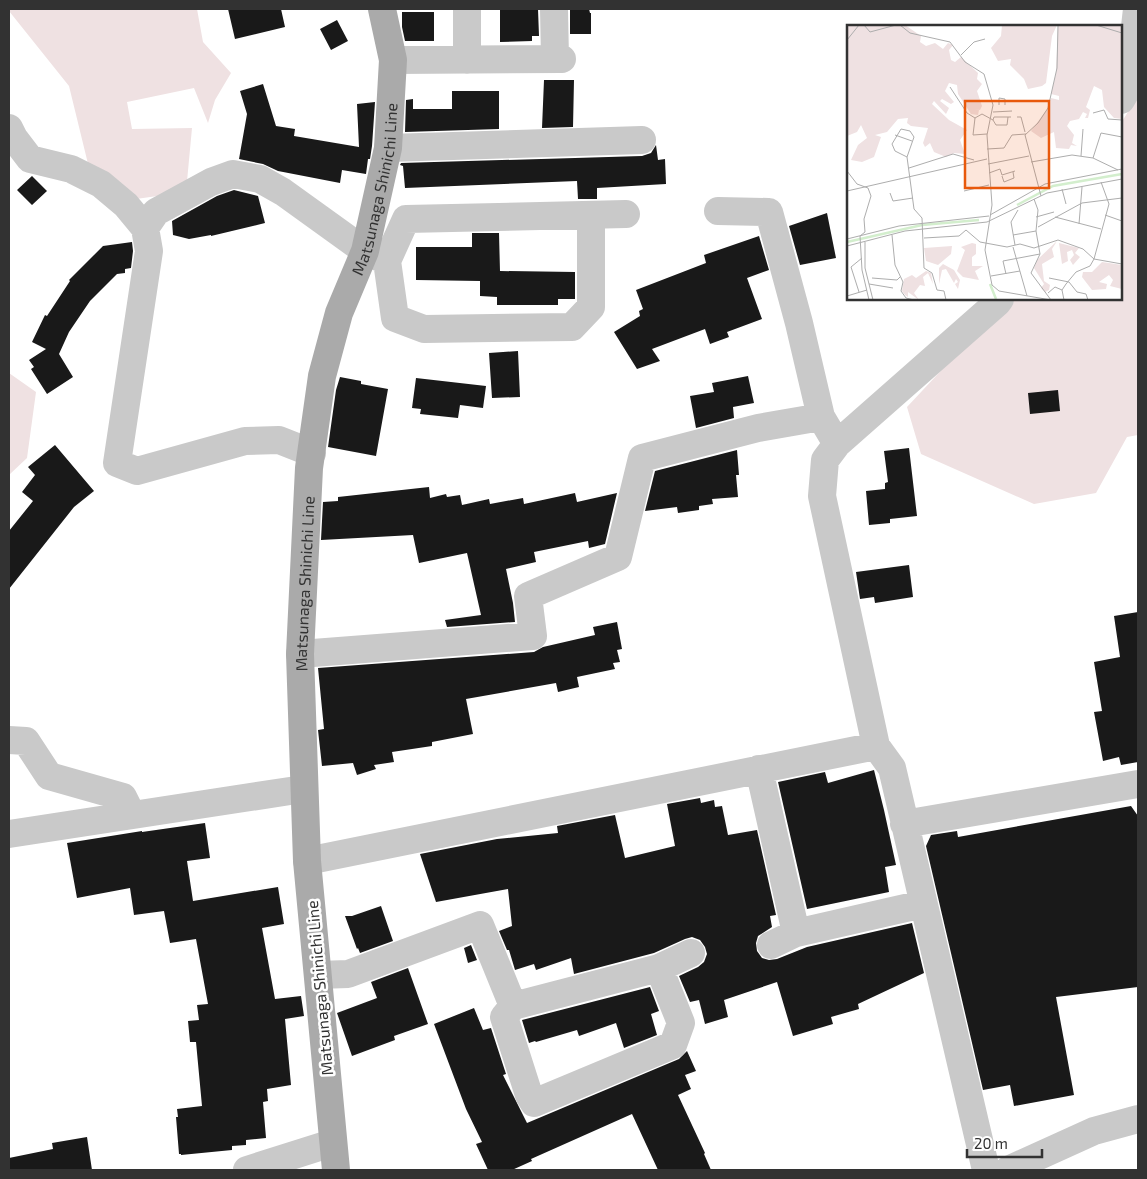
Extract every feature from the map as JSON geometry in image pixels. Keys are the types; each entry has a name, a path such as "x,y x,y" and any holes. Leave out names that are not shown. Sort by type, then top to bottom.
{"main road":[{"name":"Matsunaga Shinichi Line","path":"336,1170 306,861 300,654 309,468 322,376 340,313 376,256 388,148 393,60 382,9"}],"street":[{"path":"467,9 467,60"},
{"path":"393,60 559,59 554,9"},
{"path":"1122,98 1128,88 1137,9"},
{"path":"10,136 30,159 71,169 101,184 126,205 145,228 149,251 116,462 137,471 245,441 279,440 312,453"},
{"path":"388,148 642,140"},
{"path":"145,228 156,212 211,182 233,174 260,179 376,256 395,318 424,329 572,327 591,307 591,215"},
{"path":"718,211 769,212 799,323 821,417 837,444"},
{"path":"376,256 406,219 626,214"},
{"path":"986,1170 892,768 876,746 822,496 824,460 837,444 999,300"},
{"path":"300,654 533,636 528,596 618,558 642,458 758,428 821,417"},
{"path":"9,740 26,742 49,776 123,798 132,815"},
{"path":"306,861 876,746"},
{"path":"759,769 796,933"},
{"path":"904,824 1138,784"},
{"path":"9,834 304,789"},
{"path":"771,945 796,933 923,904"},
{"path":"318,975 348,974 480,925 513,1006"},
{"path":"659,968 682,1023 673,1045 534,1103 529,1095 504,1017 513,1006 659,968 691,953"},
{"path":"1008,1170 1094,1131 1138,1119"},
{"path":"246,1170 332,1143"}],"shaded area":[{"path":"9,9 197,9 203,42 231,73 215,100 208,123 194,88 127,102 132,129 192,128 186,192 136,199 90,172 69,86"},
{"path":"1138,96 1138,435 1127,437 1096,493 1034,504 921,454 907,407 1007,300 1122,300 1122,121"},
{"path":"9,373 36,392 27,458 9,475"}],"building":[{"path":"228,9 281,9 285,27 235,39"},
{"path":"500,9 538,9 539,36 532,36 532,41 500,42"},
{"path":"570,9 589,9 591,13 591,34 570,34"},
{"path":"402,12 434,12 434,41 405,41 402,27"},
{"path":"337,20 348,41 331,50 320,29"},
{"path":"544,80 574,80 573,127 542,128"},
{"path":"263,84 276,126 295,129 294,136 359,147 357,104 375,102 372,146 366,174 342,170 340,183 278,171 263,164 239,159 247,114 240,91"},
{"path":"452,91 499,91 499,129 405,132 406,100 413,99 413,109 452,109"},
{"path":"656,145 658,160 665,159 666,184 597,188 597,199 578,199 577,181 405,188 403,166 400,165 401,163 642,156 651,153"},
{"path":"32,176 47,191 32,205 17,190"},
{"path":"234,190 258,196 265,223 211,236 189,239 173,235 172,221 217,196"},
{"path":"827,213 836,258 800,265 789,226"},
{"path":"472,233 499,233 500,271 575,272 575,299 558,299 558,305 497,305 497,297 480,296 480,281 416,280 416,247 472,247"},
{"path":"759,236 769,270 747,278 762,319 727,332 729,337 710,344 705,329 652,349 660,361 637,369 614,332 640,316 639,311 643,309 636,290 706,263 704,255"},
{"path":"132,242 131,268 125,269 125,273 117,274 90,301 69,332 59,354 73,377 47,394 31,369 34,367 29,360 46,349 32,342 45,315 47,316 69,280 103,246"},
{"path":"518,351 520,397 492,398 489,353"},
{"path":"748,376 754,403 733,407 734,418 696,428 690,396 714,392 712,383"},
{"path":"340,377 361,381 361,384 388,389 376,456 328,447 336,390"},
{"path":"416,378 486,386 483,408 460,405 458,418 420,414 421,409 412,408"},
{"path":"1058,390 1060,411 1030,414 1028,393"},
{"path":"55,445 94,491 74,507 9,589 9,531 33,501 22,492 35,475 28,467"},
{"path":"909,448 917,516 890,519 890,523 869,525 866,491 885,489 885,483 888,482 884,451"},
{"path":"737,450 739,475 736,475 738,497 712,499 713,504 699,506 699,510 678,513 677,507 645,511 655,471"},
{"path":"429,487 430,498 446,494 447,497 460,495 462,505 489,499 490,504 523,498 524,504 575,493 577,502 617,493 605,544 589,548 588,541 534,552 536,562 506,569 515,622 447,627 445,620 481,615 467,553 419,563 413,535 321,540 323,502 338,501 338,497"},
{"path":"909,565 913,597 875,603 874,597 860,599 856,572"},
{"path":"1138,612 1138,762 1121,765 1119,757 1103,761 1094,712 1102,711 1094,662 1120,657 1114,616"},
{"path":"617,622 622,649 617,650 620,662 613,663 615,669 577,677 579,687 558,692 556,683 466,699 473,734 432,742 432,746 392,752 394,762 374,765 376,769 357,775 353,763 322,766 318,730 324,729 318,668 534,652 543,647 595,635 593,627"},
{"path":"874,770 896,865 885,867 889,892 807,909 778,782 825,772 828,783"},
{"path":"700,798 701,803 714,800 715,807 722,806 728,835 757,830 776,915 770,916 772,927 758,936 756,943 757,951 762,958 769,960 777,959 807,947 912,923 924,973 858,1004 859,1009 831,1017 833,1024 793,1036 777,982 724,1000 728,1017 705,1024 699,1000 690,1002 679,976 704,962 707,954 700,940 692,937 654,953 574,974 571,958 536,970 534,964 515,970 509,950 507,950 499,931 512,926 508,889 436,902 420,854 497,839 558,833 557,826 615,815 625,858 675,846 667,804"},
{"path":"1131,806 1138,816 1138,987 1056,997 1074,1095 1014,1106 1010,1085 983,1090 926,846 931,835 957,831 958,837"},
{"path":"205,823 210,858 187,861 193,901 278,887 284,924 262,928 275,999 301,996 304,1016 285,1019 291,1085 267,1089 268,1101 263,1102 266,1138 246,1140 246,1145 232,1146 232,1150 181,1155 179,1154 177,1109 202,1106 196,1042 190,1042 188,1021 199,1020 197,1005 208,1004 196,939 170,943 164,911 134,915 130,888 77,898 67,843"},
{"path":"381,906 393,941 360,953 345,916 352,916"},
{"path":"471,945 477,960 468,963 464,948"},
{"path":"408,968 428,1024 394,1036 395,1040 352,1056 337,1013 377,998 371,982"},
{"path":"650,987 659,1011 651,1014 657,1035 624,1048 616,1023 579,1036 577,1030 529,1043 522,1020"},
{"path":"474,1008 483,1030 491,1028 506,1074 503,1075 527,1123 679,1059 687,1051 696,1071 685,1075 691,1089 678,1095 711,1170 658,1170 632,1114 531,1159 532,1161 512,1170 488,1170 476,1144 482,1142 466,1109 434,1024"},
{"path":"87,1137 92,1170 9,1170 9,1158 53,1149 52,1143"}]}
